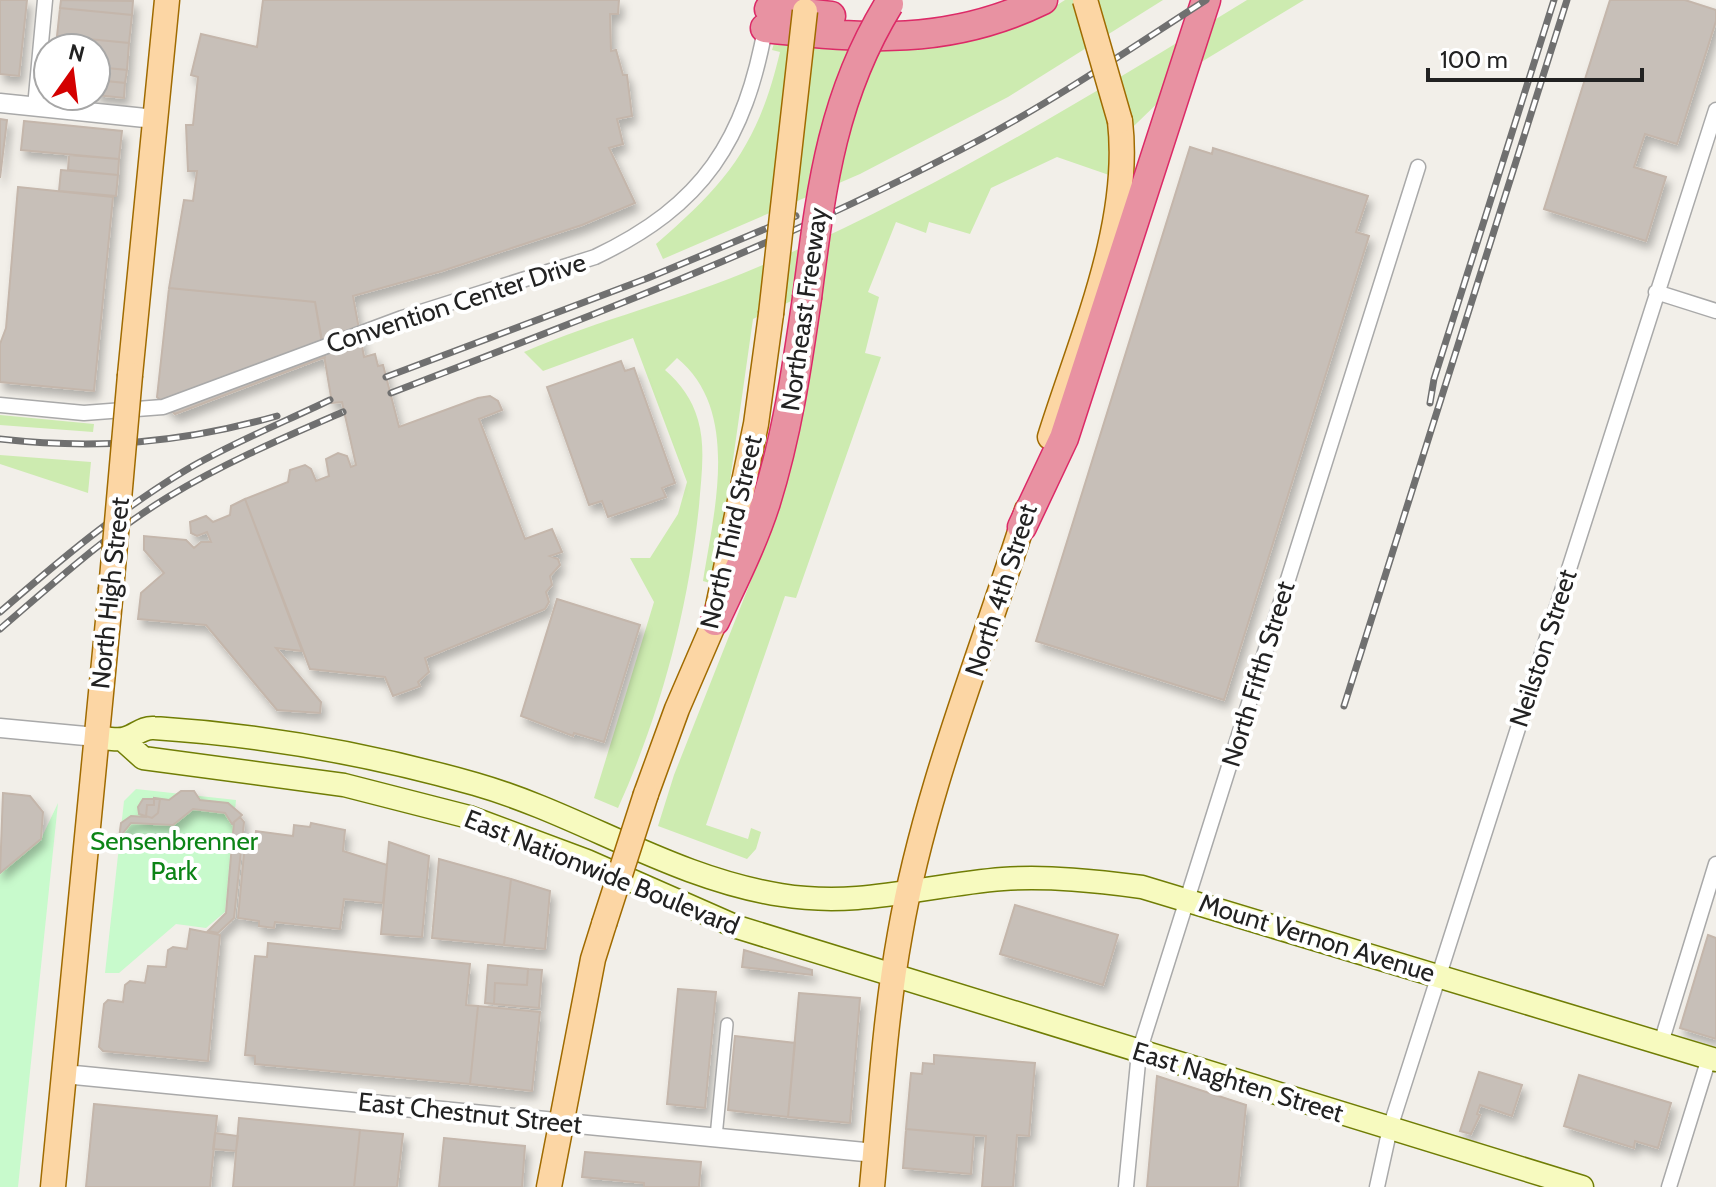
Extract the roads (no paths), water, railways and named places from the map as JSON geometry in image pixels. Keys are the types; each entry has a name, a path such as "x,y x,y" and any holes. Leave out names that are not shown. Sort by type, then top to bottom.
{"highway":[{"path":"768,12 899,21 965,13 1005,0"},
{"path":"768,12 831,35 933,35 977,27 1043,0"},
{"path":"1022,527 1064,438 1206,0"},
{"name":"Northeast Freeway","path":"715,621 753,537 775,471 795,384 820,194 838,112 869,37 891,2"}],"main road":[{"name":"North High Street","path":"53,1187 167,0"},
{"name":"North Third Street","path":"549,1187 559,1122 593,959 646,794 677,709 715,621 756,424 807,0"},
{"name":"North 4th Street","path":"872,1187 893,977 908,894 924,830 1109,249 1123,188 1120,121 1085,0"},
{"name":"East Nationwide Boulevard","path":"96,737 123,740 148,727 286,741 411,767 552,811 674,867 715,880 800,898 871,900 908,894"},
{"name":"East Nationwide Boulevard","path":"123,740 143,758 344,785 469,817 587,861 737,927 893,977"},
{"name":"Mount Vernon Avenue","path":"908,894 1002,879 1049,879 1142,887 1713,1059"},
{"path":"682,904 694,886 715,880"},
{"name":"East Naghten Street","path":"893,977 1582,1187"}],"street":[{"path":"42,32 45,0"},
{"name":"Convention Center Drive","path":"0,405 84,413 163,407 361,332 595,257 624,244 667,215 722,154 746,108 768,12"},
{"path":"0,103 32,107"},
{"name":"Neilston Street","path":"1377,1187 1390,1128 1716,110"},
{"path":"85,112 155,119"},
{"name":"North Fifth Street","path":"1126,1187 1139,1052 1418,167"},
{"path":"1656,292 1716,311"},
{"path":"0,728 96,737"},
{"path":"1661,1043 1716,864"},
{"path":"716,1137 727,1024"},
{"path":"1669,1187 1713,1059"},
{"name":"East Chestnut Street","path":"64,1074 875,1153"}],"railway":[{"path":"391,393 766,243 913,174 1041,105 1206,0"},
{"path":"1430,403 1434,379 1554,0"},
{"path":"1344,706 1567,0"},
{"path":"386,377 648,278 796,216"},
{"path":"0,612 90,537 161,485 221,451 330,400"},
{"path":"0,629 145,511 232,462 343,412"},
{"path":"0,439 71,444 140,442 207,433 277,416"}],"park label":[{"name":"Sensenbrenner Park","path":"174,856"}]}
